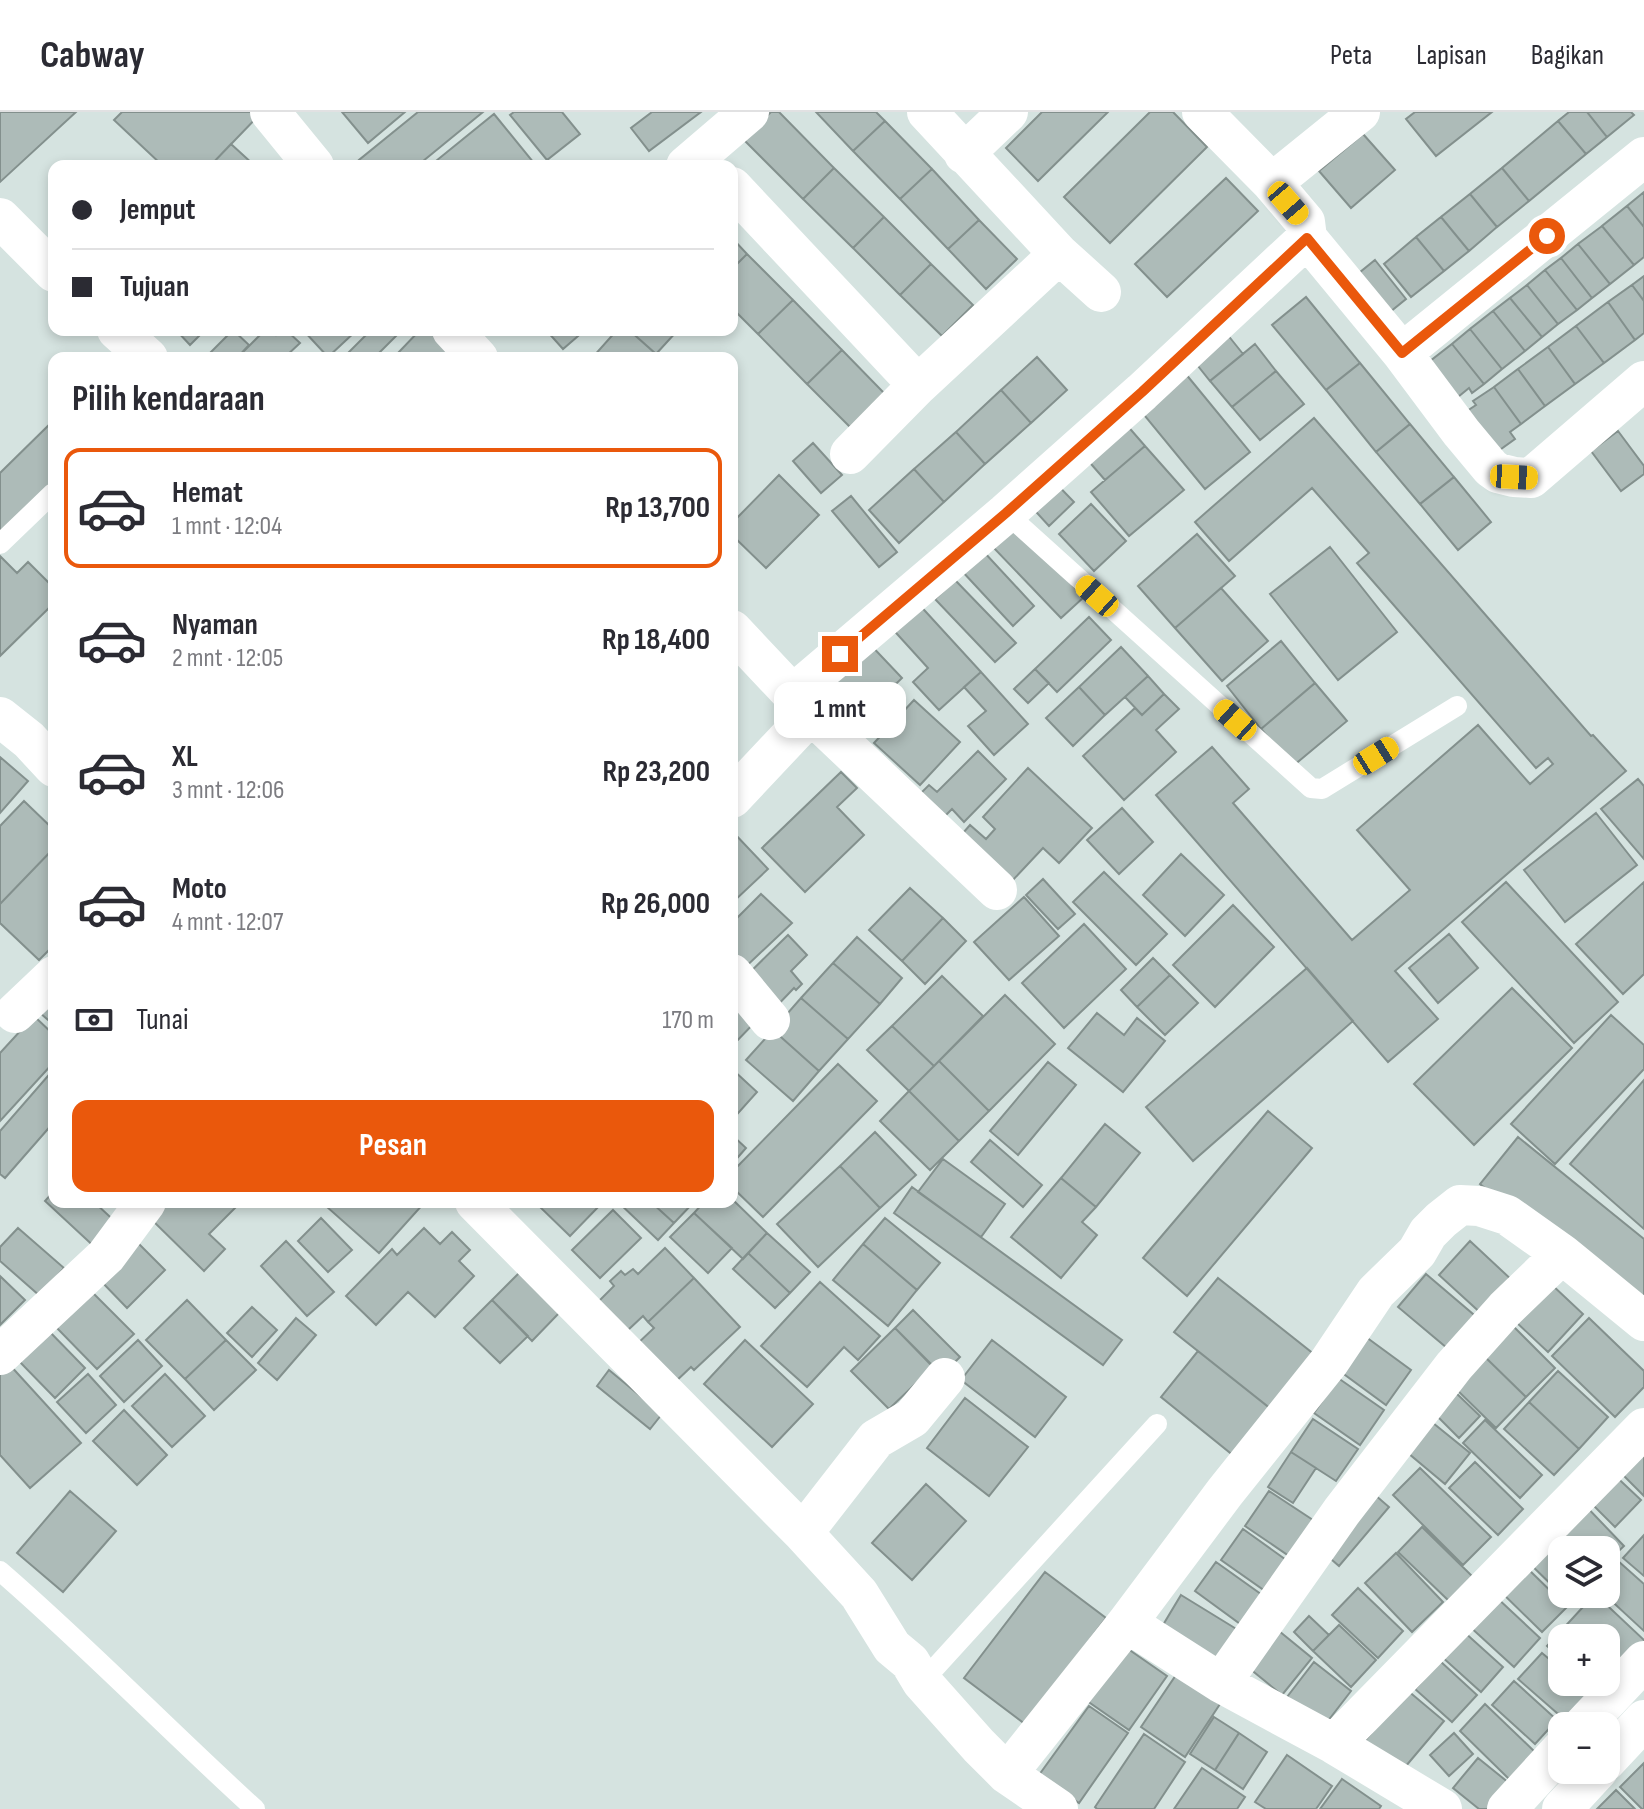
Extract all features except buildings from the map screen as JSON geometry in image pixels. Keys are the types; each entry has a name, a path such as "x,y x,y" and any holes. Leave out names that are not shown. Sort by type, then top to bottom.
{"street":[{"path":"270,112 309,160"},
{"path":"702,160 749,112"},
{"path":"927,112 1059,254 1101,292"},
{"path":"964,154 1008,112"},
{"path":"1202,112 1272,183 1305,222 1307,238 1402,353 1461,432 1498,473 1531,478 1644,381"},
{"path":"1272,183 1360,112"},
{"path":"1402,353 1644,157"},
{"path":"738,193 918,385"},
{"path":"0,218 48,266"},
{"path":"738,790 802,704 1307,238"},
{"path":"850,454 918,385 1059,254"},
{"path":"124,336 141,352"},
{"path":"458,336 472,352"},
{"path":"738,636 802,704 997,890"},
{"path":"0,717 29,740 48,761"},
{"path":"738,981 770,1020"},
{"path":"15,1013 48,982"},
{"path":"481,1208 803,1533 859,1594 892,1647 910,1662 922,1682 1027,1795 1127,1623 1225,1492 1329,1362 1376,1292 1417,1252 1428,1233 1460,1205 1479,1206 1507,1215 1562,1254 1644,1321"},
{"path":"0,1355 106,1256 142,1208"},
{"path":"1221,1683 1342,1511 1454,1366 1505,1309 1562,1254"},
{"path":"803,1533 876,1439 912,1418 945,1378"},
{"path":"1334,1744 1644,1428"},
{"path":"1127,1623 1221,1683 1334,1744 1442,1809"},
{"path":"1596,1712 1644,1661"},
{"path":"1620,1746 1644,1720"},
{"path":"1507,1809 1548,1764"},
{"path":"1562,1809 1585,1784"}],"lane":[{"path":"0,544 48,498"},
{"path":"1006,513 1311,788 1322,789 1457,706"},
{"path":"922,1682 1157,1424"},
{"path":"0,1571 63,1626 255,1809"}],"route":[{"path":"840,654 1142,392 1307,238 1402,353 1547,236"}]}
